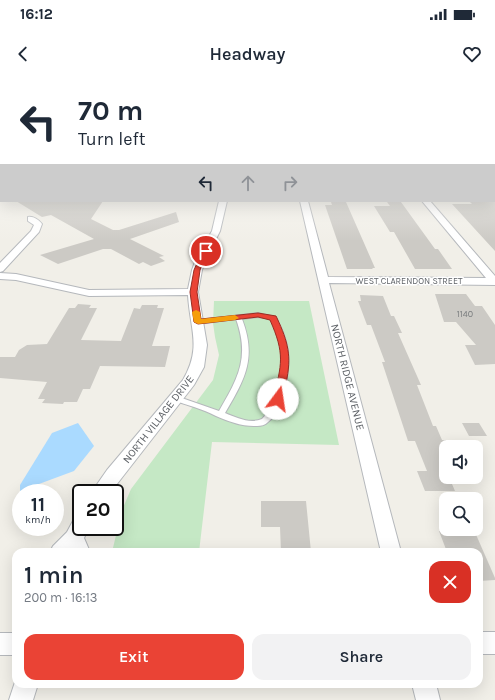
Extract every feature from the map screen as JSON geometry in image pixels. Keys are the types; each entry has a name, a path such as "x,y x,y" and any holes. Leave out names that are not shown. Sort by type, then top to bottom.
{"street":[{"name":"NORTH VILLAGE DRIVE","path":"106,484 189,382 197,368 201,345 193,292 201,259 216,231 222,202"},
{"name":"NORTH RIDGE AVENUE","path":"304,202 390,548"},
{"path":"427,202 495,282"},
{"path":"0,269 35,232 38,224 31,219"},
{"path":"0,276 89,293 193,292"},
{"name":"WEST CLARENDON STREET","path":"324,280 495,282"},
{"path":"65,548 78,538"},
{"path":"483,643 495,643"},
{"path":"0,644 12,644"},
{"path":"21,700 25,688"},
{"path":"425,688 428,700"}],"lane":[{"path":"176,398 220,415 250,424 265,422 278,399 285,370 286,353 282,337 273,318 263,315 198,322"},
{"path":"220,415 239,384 245,365 245,339 238,317"}],"green space":[{"path":"214,301 309,301 339,445 212,442 199,548 113,548 116,536 124,536 124,505 131,489 213,380 219,355 213,323"}],"water":[{"path":"78,423 94,446 74,471 39,484 21,484 52,433"}],"building":[{"path":"18,202 102,202 91,219 113,230 119,230 176,212 179,222 130,239 164,256 159,257 165,261 151,266 143,262 139,264 111,249 103,249 58,264 40,255 94,239 51,215 42,217"},
{"path":"331,202 346,202 375,268 347,269 325,205 332,205"},
{"path":"387,202 401,202 435,249 438,249 452,269 415,269 394,232 390,232 374,206 390,206"},
{"path":"470,202 495,202 495,251 452,204 472,204"},
{"path":"435,294 466,294 475,306 482,306 495,325 495,364 475,365 465,345 476,345 456,322 444,322"},
{"path":"360,295 383,296 391,316 394,316 402,333 398,333 421,385 417,385 433,426 436,426 442,440 439,440 439,484 452,484 455,491 425,491 417,471 427,471 415,441 408,441 382,362 385,362 371,325 367,325 358,301 361,301"},
{"path":"78,304 91,305 89,308 97,308 81,340 121,341 134,308 140,309 142,305 158,305 157,308 164,308 152,346 170,346 165,367 100,366 90,389 83,389 77,402 64,402 63,404 42,403 45,399 38,399 47,382 0,378 0,357 15,357 19,350 27,345 47,344 69,308 75,308"},
{"path":"462,423 479,423 487,436 469,436"},
{"path":"261,501 306,501 311,548 281,548 280,527 261,527"},
{"path":"441,536 477,536 482,548 445,548"},
{"path":"483,551 495,580 483,581"}],"slow traffic":[{"path":"196,312 198,322 235,318"}],"route":[{"path":"206,251 197,270 193,292 198,322 258,315 273,318 282,337 286,353 285,370 278,399"}]}
